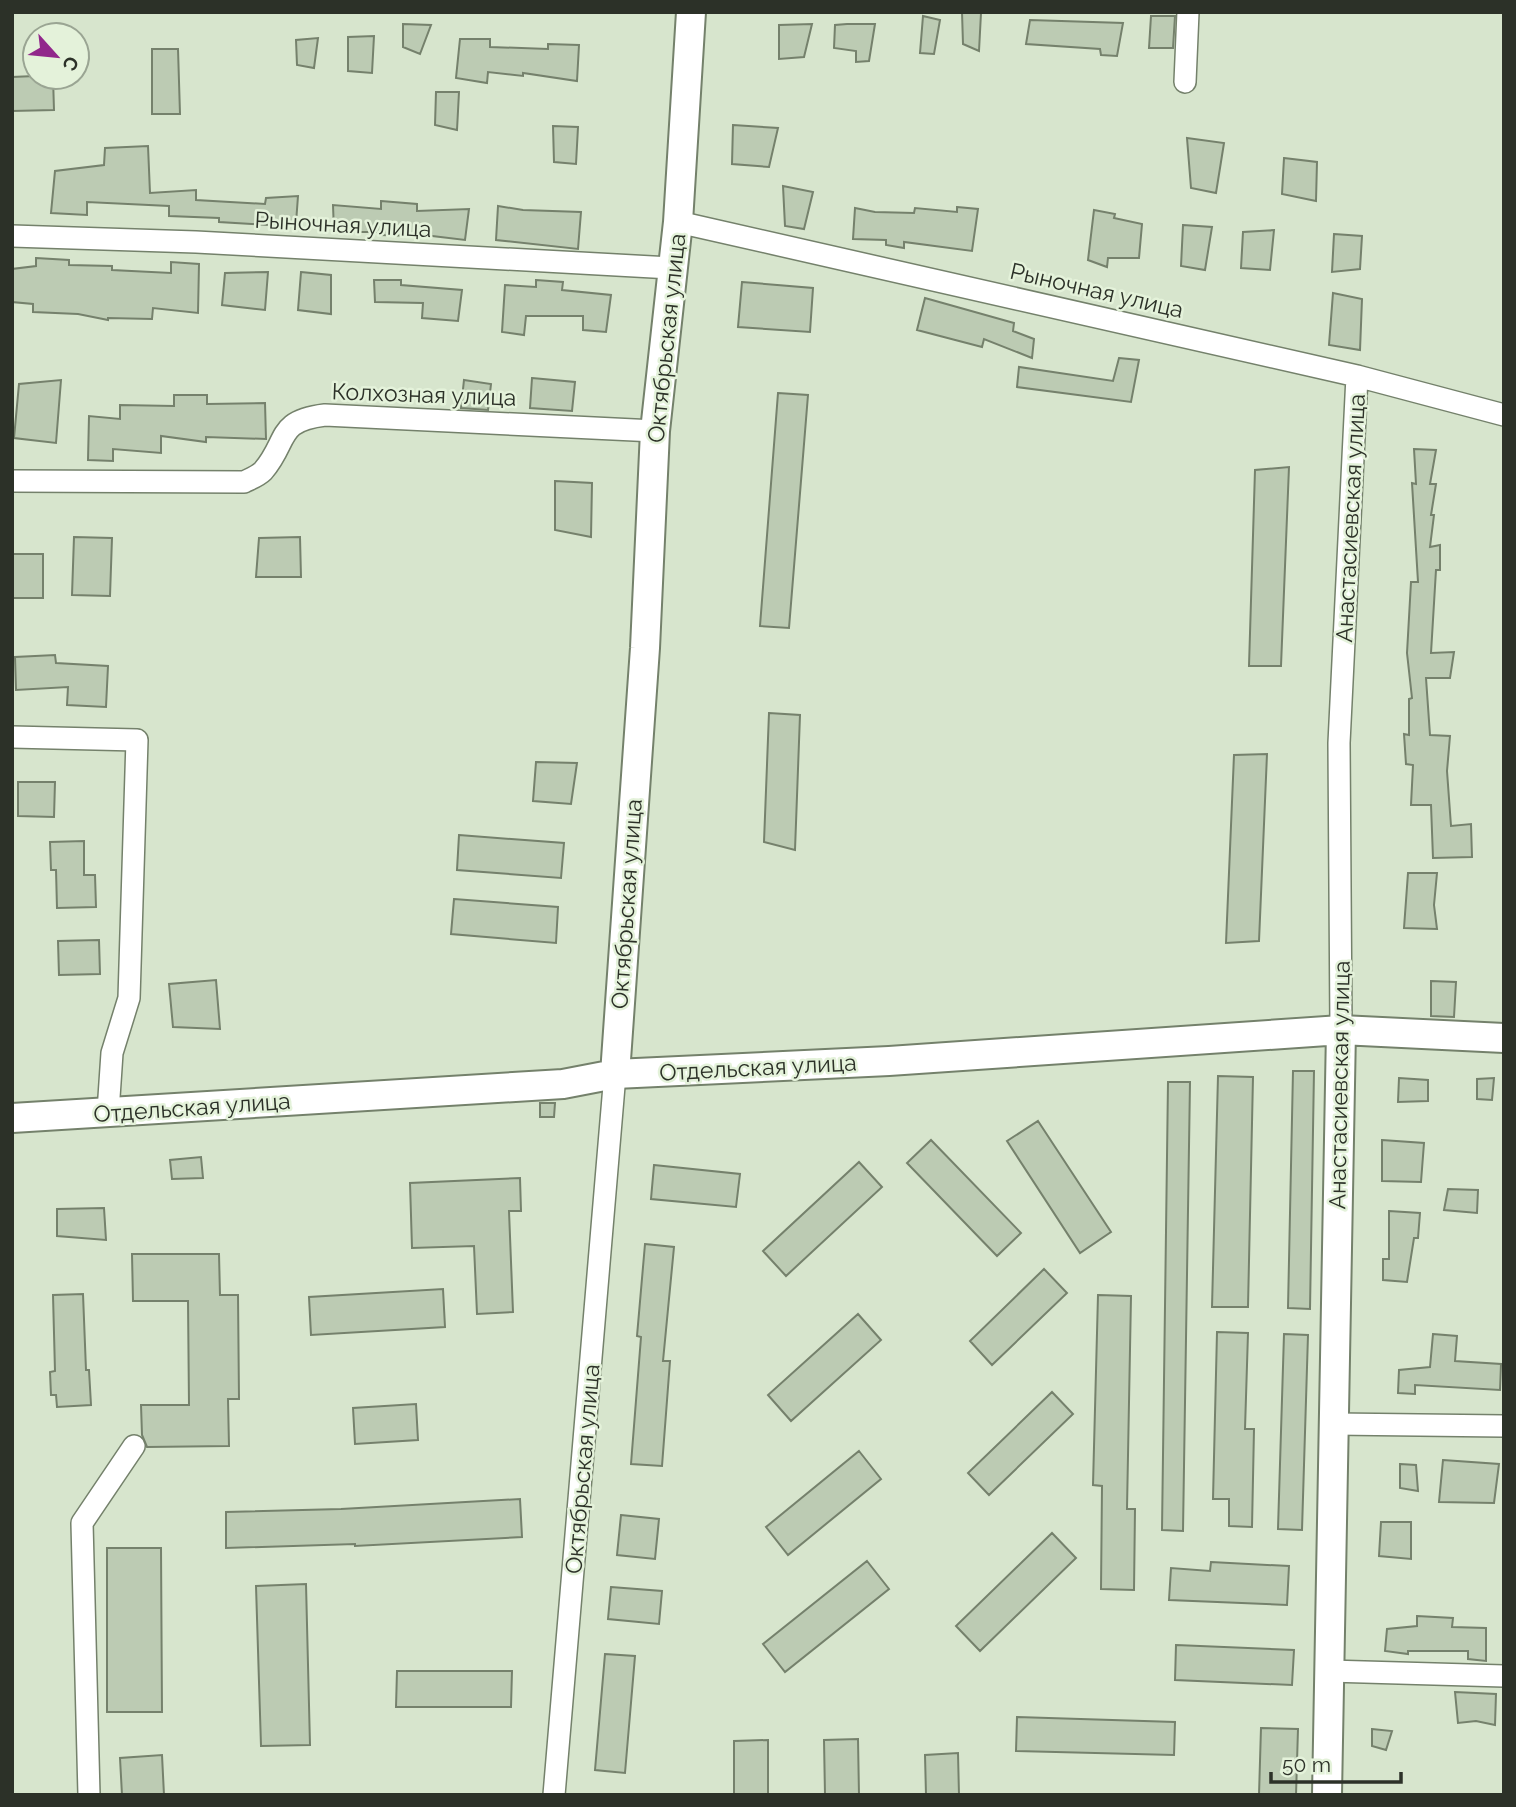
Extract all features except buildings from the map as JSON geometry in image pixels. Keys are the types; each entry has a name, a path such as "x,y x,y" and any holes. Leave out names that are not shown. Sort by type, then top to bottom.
{"street":[{"name":"Октябрьская улица","path":"554,1795 615,1074 645,648 655,431 678,222 691,12"},
{"path":"1185,82 1188,12"},
{"name":"Рыночная улица","path":"678,222 1357,376 1504,415"},
{"name":"Рыночная улица","path":"12,236 196,242 671,268"},
{"name":"Анастасиевская улица","path":"1327,1795 1341,1030 1339,743 1357,376"},
{"name":"Колхозная улица","path":"12,481 244,482 262,473 286,430 304,418 325,415 655,431"},
{"path":"12,737 137,740 129,998 112,1053 108,1112"},
{"name":"Отдельская улица","path":"12,1118 563,1084 615,1074 889,1061 1341,1030 1504,1038"},
{"path":"1334,1424 1504,1426"},
{"path":"89,1795 82,1522 134,1446"},
{"path":"1329,1671 1504,1676"}]}
